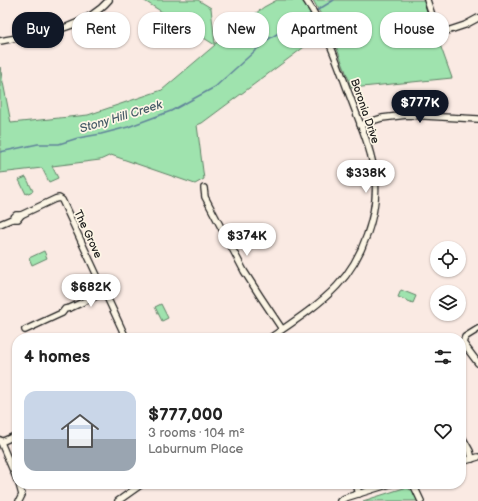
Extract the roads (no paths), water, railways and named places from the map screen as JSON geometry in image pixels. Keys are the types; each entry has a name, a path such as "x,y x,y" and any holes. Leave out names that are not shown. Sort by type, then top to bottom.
{"street":[{"path":"0,41 70,26 87,18 109,0"},
{"name":"Boronia Drive","path":"277,333 338,285 353,264 363,246 372,215 375,177 370,155 331,45 320,21 306,0"},
{"path":"428,0 436,24 442,30 451,30 478,18"},
{"path":"360,125 382,118 407,115 478,119"},
{"path":"204,188 205,197 244,271 282,329"},
{"name":"The Grove","path":"0,224 12,219 16,215 21,215 55,199 59,198 62,200 124,333"},
{"path":"25,330 62,313 65,309 105,292"},
{"path":"466,336 478,329"},
{"path":"466,348 478,363"},
{"path":"12,437 0,441 12,469"},
{"path":"466,444 473,458"},
{"path":"19,501 22,495 20,489"},
{"path":"118,501 135,489"},
{"path":"359,489 360,493"},
{"path":"340,501 373,489"},
{"path":"415,489 420,499"},
{"path":"419,489 420,499"}],"waterway":[{"name":"Stony Hill Creek","path":"316,11 334,0"},
{"name":"Stony Hill Creek","path":"0,152 38,144 59,144 78,138 101,134 128,127 171,111 215,87 267,40 277,34"}]}
